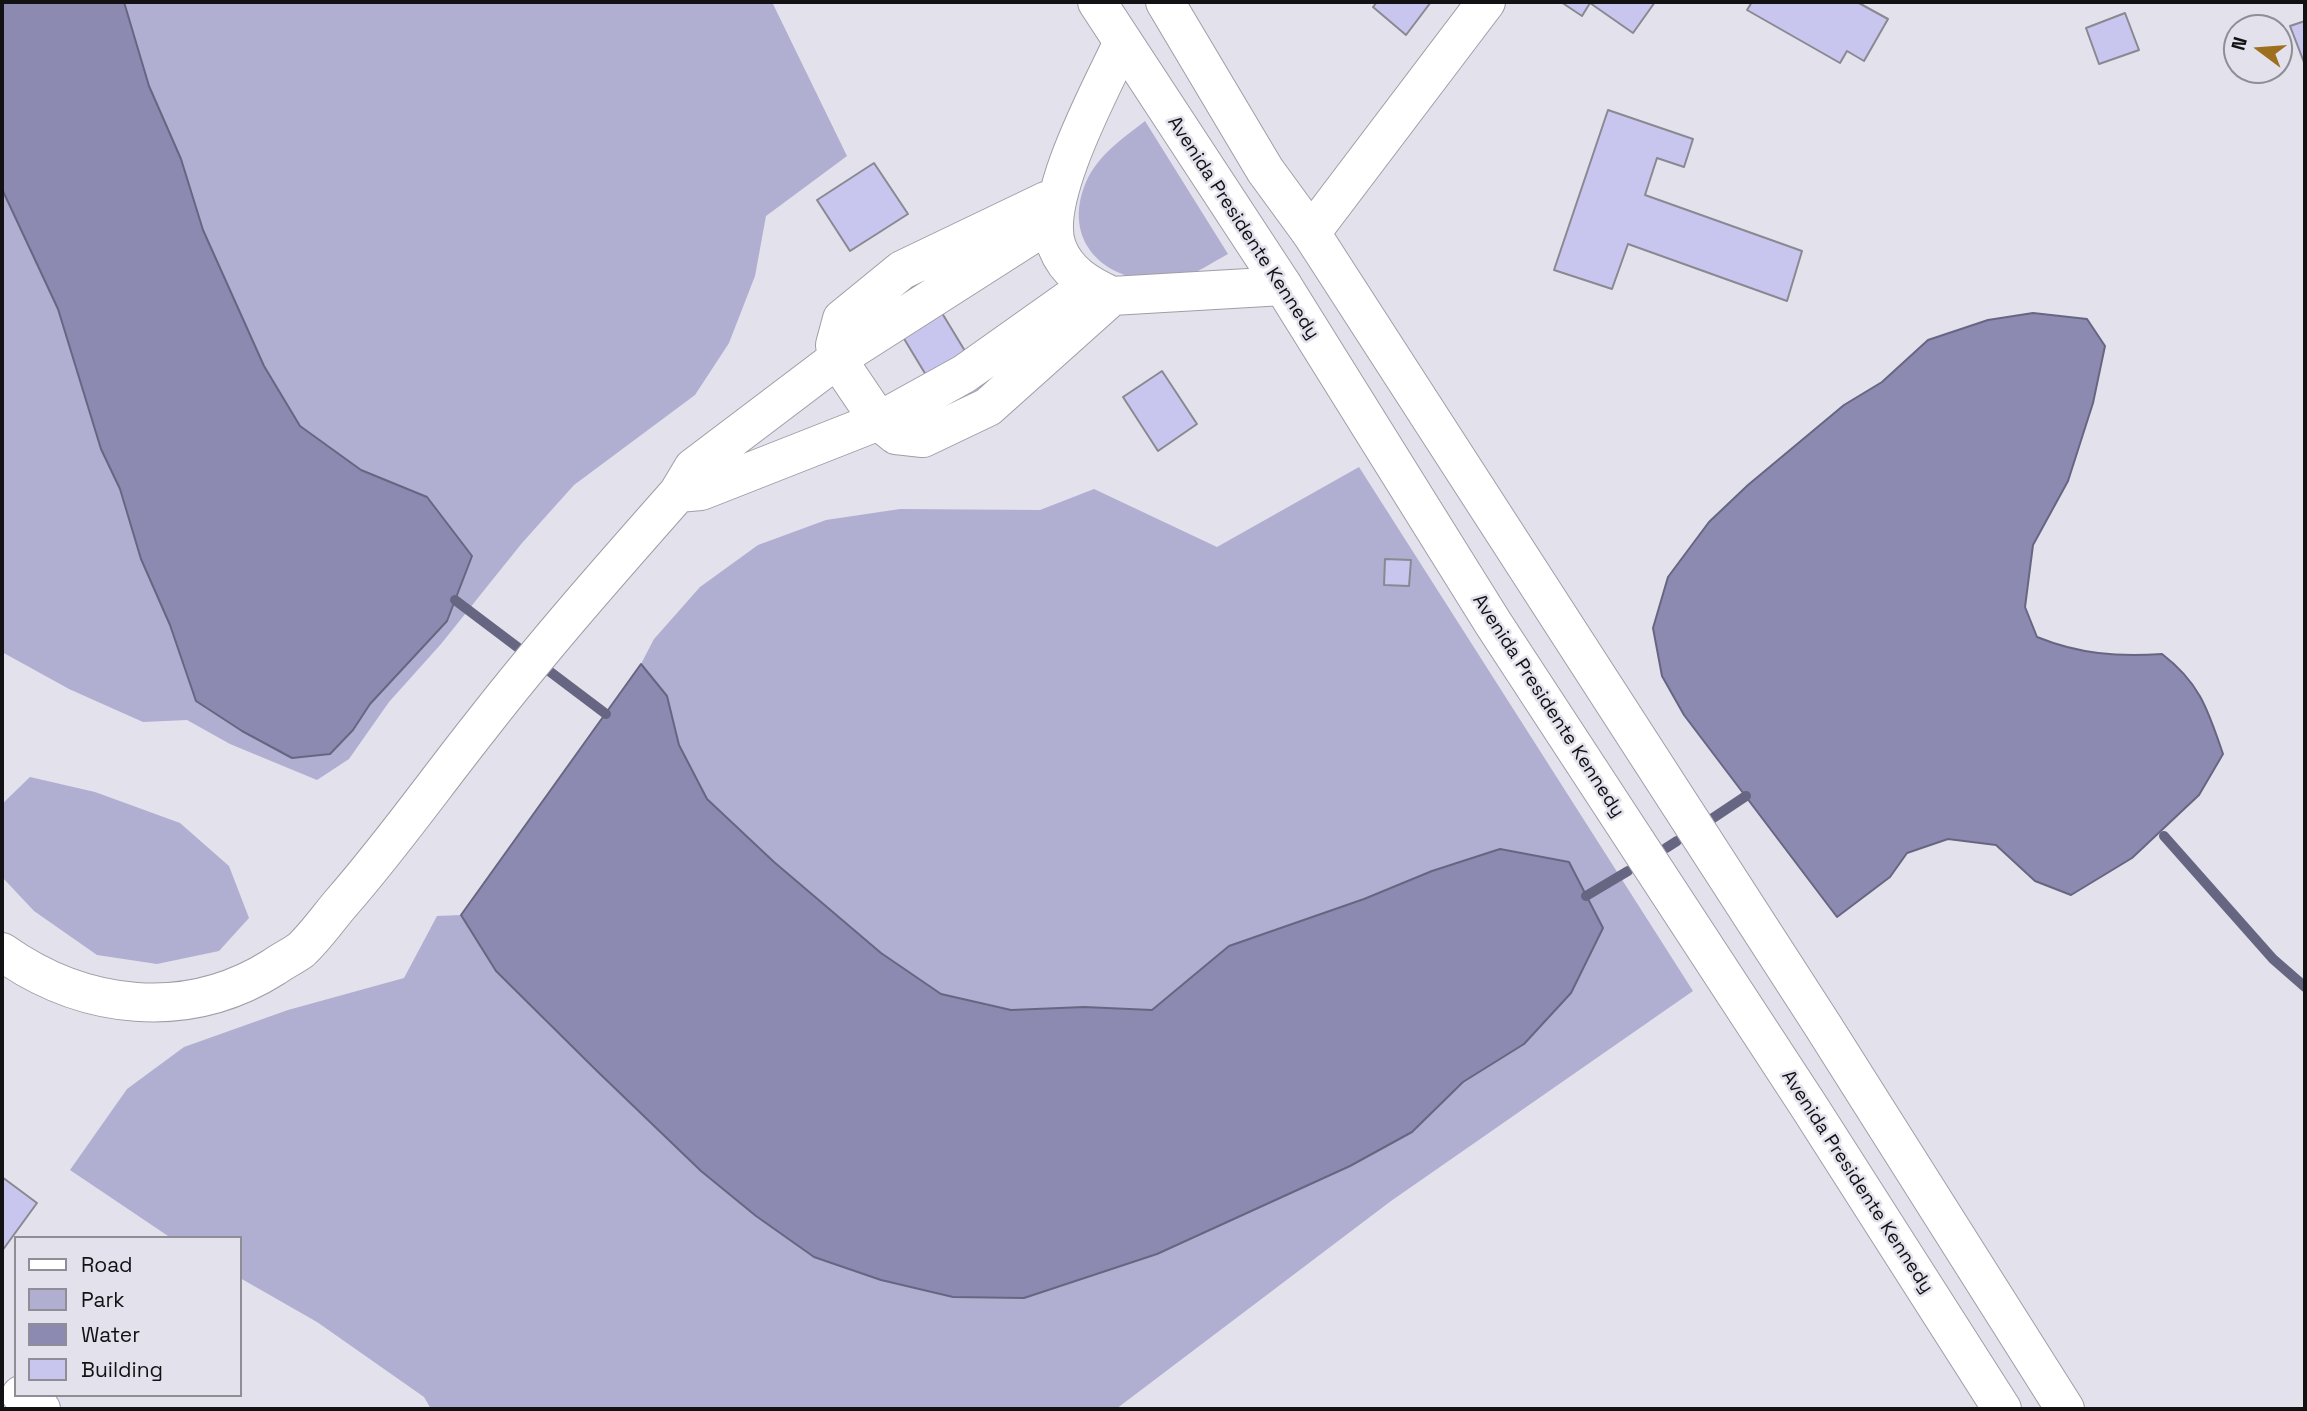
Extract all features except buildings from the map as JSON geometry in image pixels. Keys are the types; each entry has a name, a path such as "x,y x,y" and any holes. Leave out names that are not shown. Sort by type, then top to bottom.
{"main road":[{"name":"Avenida Presidente Kennedy","path":"1097,2 1122,44 1283,285 1493,623 1818,1119 2002,1409"},
{"path":"1165,2 1265,170 1311,233 1823,1026 2065,1409"},
{"path":"1311,233 1486,2"},
{"path":"1100,291 1070,269 1057,246 1055,209 1080,133 1122,44"},
{"path":"2,953 30,973 62,986 121,1002 176,1003 218,995 256,978 300,950 364,876 550,639 678,493 693,468 837,359 1055,209"},
{"path":"678,493 701,491 879,421 964,374 1100,291 1283,285"},
{"path":"837,359 879,421"},
{"path":"24,1397 41,1409"}],"green space":[{"path":"124,2 772,2 847,156 766,216 755,276 729,343 695,395 574,485 389,702 349,759 317,780 230,744 187,720 143,722 69,689 2,652 2,189 58,309 101,449 120,489 141,558 170,625 196,701 242,731 293,758 330,754 353,730 370,704 447,621 472,556 427,497 361,470 300,426 264,366 203,230 181,159 149,86"},
{"path":"1145,121 1228,254 1180,278 1134,278 1115,271 1098,260 1087,245 1080,227 1079,206 1091,172 1112,148"},
{"path":"1359,467 1693,991 1391,1201 1116,1409 431,1409 424,1397 317,1322 242,1279 242,1236 168,1236 70,1170 127,1089 184,1047 288,1010 404,978 437,916 461,915 549,1020 649,1121 1024,1298 1157,1254 1350,1166 1412,1132 1463,1082 1524,1044 1603,928 1569,862 1432,871 1364,899 1229,946 1152,1010 1084,1007 1011,1010 941,994 881,953 774,862 707,799 679,745 667,696 641,664 654,639 700,587 758,545 826,520 900,509 1040,510 1094,489 1217,547"},
{"path":"30,777 95,792 180,823 229,866 249,918 219,951 157,964 97,955 34,911 2,877 2,804"}],"water":[{"path":"2,2 124,2 149,86 181,159 203,230 264,366 300,426 361,470 427,497 472,556 447,621 370,704 353,730 330,754 292,758 242,731 196,701 170,625 141,559 120,489 101,449 58,309 2,189"},
{"path":"2033,313 2087,319 2105,346 2093,403 2068,481 2033,545 2025,607 2037,637 2098,653 2162,654 2185,676 2201,698 2223,754 2199,795 2132,858 2071,895 2035,881 1996,845 1948,839 1907,853 1890,877 1837,917 1684,715 1662,676 1653,628 1668,577 1709,522 1748,485 1844,405 1882,382 1928,340 1988,320"},
{"path":"641,664 667,696 679,745 707,799 774,862 881,953 941,994 1011,1010 1084,1007 1152,1010 1229,946 1364,899 1432,871 1500,849 1569,862 1603,928 1571,993 1524,1044 1463,1082 1412,1132 1350,1166 1157,1254 1024,1298 953,1297 881,1280 814,1257 756,1216 701,1171 496,971 461,915"}],"waterway":[{"path":"455,600 606,714"},
{"path":"1710,820 1746,796"},
{"path":"2164,836 2273,959 2305,987"},
{"path":"1666,848 1677,841"},
{"path":"1586,896 1628,871"}]}
